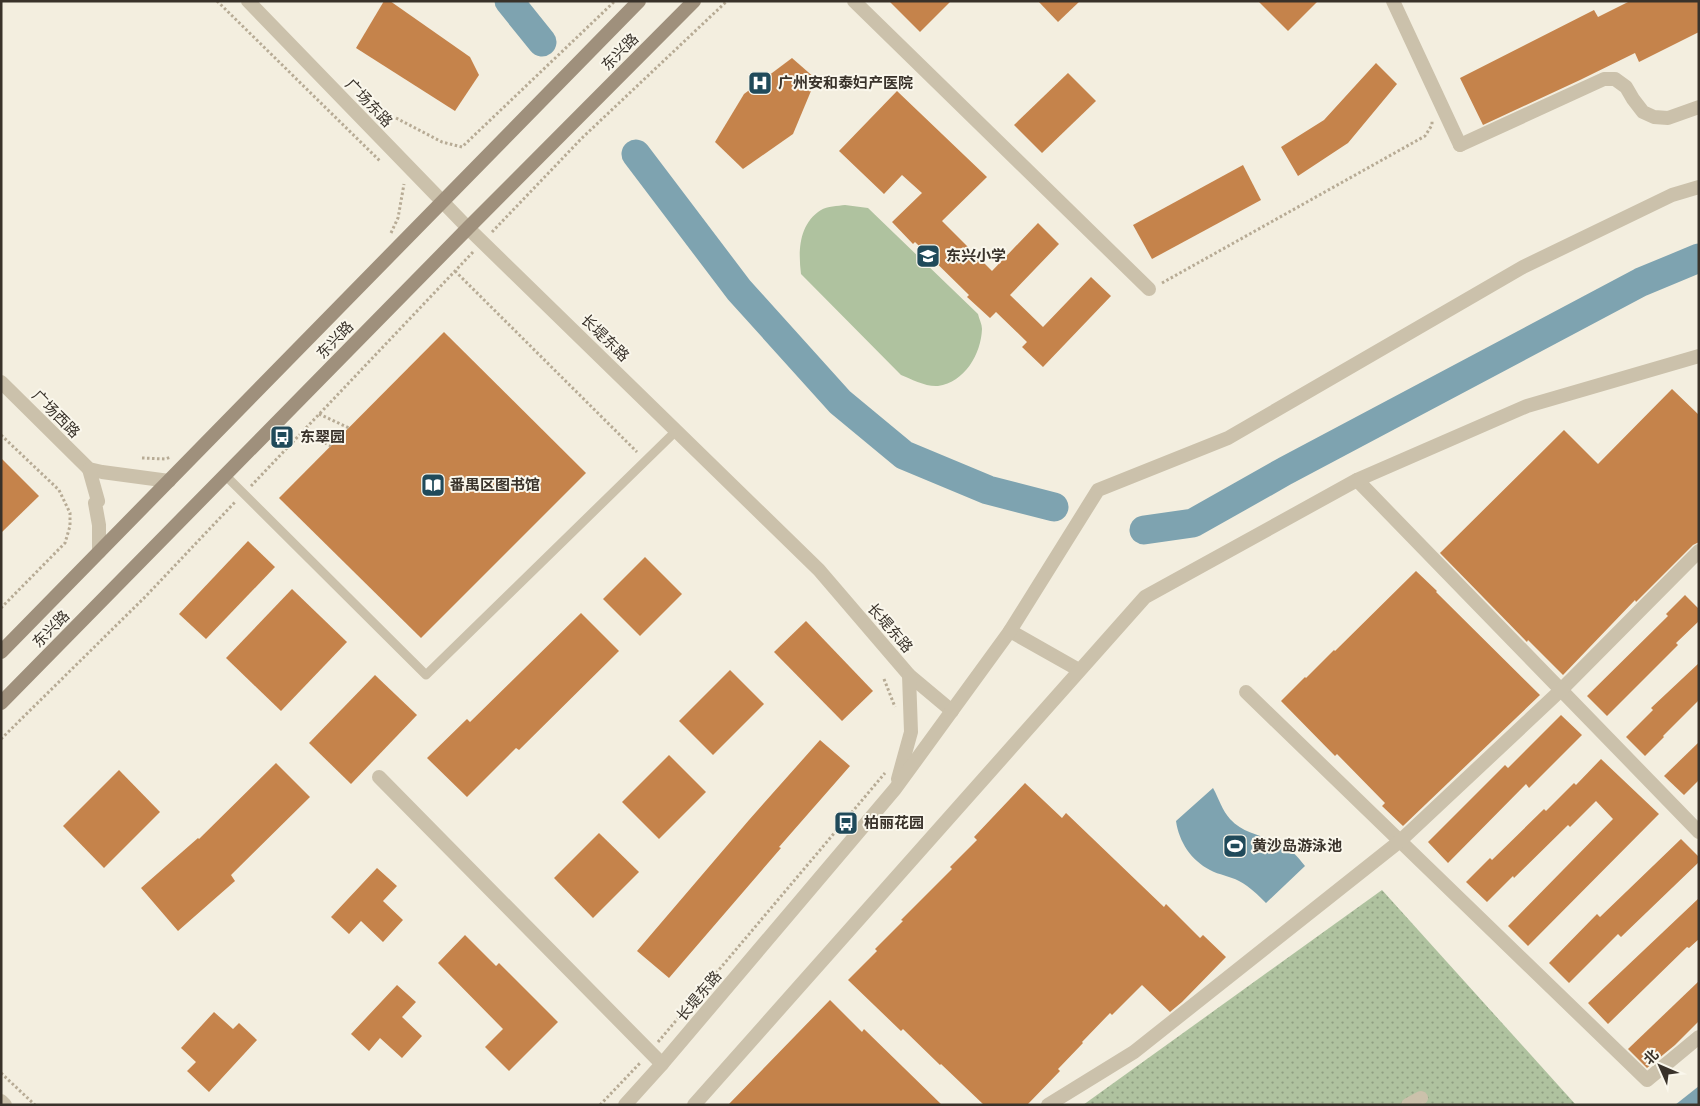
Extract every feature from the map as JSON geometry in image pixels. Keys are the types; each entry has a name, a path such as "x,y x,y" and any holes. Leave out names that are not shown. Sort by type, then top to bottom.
{"main road":[{"name":"东兴路","path":"1,652 639,1"},
{"name":"东兴路","path":"1,703 694,1"}],"street":[{"name":"广场东路","path":"248,1 468,228"},
{"path":"854,1 1153,286"},
{"path":"1393,1 1460,145 1604,79 1615,79 1626,87 1643,112 1654,117 1668,118 1699,107"},
{"path":"896,789 1010,631 1098,490 1228,438 1523,267 1672,196 1699,187"},
{"name":"长堤东路","path":"468,228 820,570 909,675 911,732 896,789 625,1105"},
{"path":"694,1105 1144,597 1357,480 1527,406 1699,356"},
{"name":"广场西路","path":"1,382 89,468"},
{"path":"89,468 102,472 169,481"},
{"path":"89,468 98,502 95,503 99,525 99,552"},
{"path":"1357,480 1699,832"},
{"path":"1048,1105 1134,1052 1400,841 1561,690 1699,551"},
{"path":"1010,631 1079,670"},
{"path":"909,675 952,711"},
{"path":"1246,692 1647,1080 1699,1037"},
{"path":"379,777 662,1064"},
{"path":"1,1101 5,1105"}],"lane":[{"path":"225,475 426,675 676,431"}],"path":[{"path":"217,1 385,166"},
{"path":"396,118 442,142 462,147 614,1"},
{"path":"1,739 146,596 582,138 727,1"},
{"path":"1153,286 1162,283 1425,136 1432,125 1432,115"},
{"path":"387,241 398,218 405,185 398,179"},
{"path":"455,272 645,461"},
{"path":"319,414 349,428"},
{"path":"302,432 331,446"},
{"path":"1,436 59,490 70,512 70,526 65,543 1,608"},
{"path":"142,458 165,459 173,456"},
{"path":"884,679 898,715"},
{"path":"600,1105 650,1052 889,768"},
{"path":"1,1073 34,1105"}],"green space":[{"path":"845,205 868,208 978,314 982,325 979,348 970,365 956,379 933,386 901,375 801,274 800,247 804,230 808,223 823,209"},
{"path":"1382,890 1576,1105 1083,1105"}],"water":[{"name":"黄沙岛游泳池","path":"1213,788 1225,812 1235,824 1247,831 1283,845 1294,853 1305,866 1266,903 1243,883 1213,872 1203,866 1192,856 1183,843 1176,821"},
{"path":"1699,1086 1699,1105 1675,1105"}],"building":[{"path":"384,1 390,1 470,57 479,75 455,111 356,48"},
{"path":"889,1 951,1 920,32"},
{"path":"1038,1 1080,1 1058,22"},
{"path":"1258,1 1318,1 1288,31"},
{"path":"1630,1 1699,1 1699,32 1639,62 1635,53 1483,125 1460,78 1594,10 1598,17"},
{"path":"792,58 816,79 793,134 743,169 715,142 744,94"},
{"path":"1376,63 1397,84 1348,143 1298,176 1281,147 1324,120"},
{"path":"1068,73 1096,101 1042,153 1014,125"},
{"path":"897,91 987,177 942,221 992,271 1038,223 1059,244 1010,295 1043,327 1091,277 1111,296 1043,367 1022,347 1027,342 996,312 990,318 967,297 969,295 915,242 913,244 892,222 922,193 902,175 884,194 839,151"},
{"path":"1243,165 1261,200 1152,259 1133,225"},
{"name":"番禺区图书馆","path":"444,332 586,473 421,638 279,498"},
{"path":"1672,389 1699,415 1699,542 1693,545 1636,602 1635,600 1563,675 1528,640 1527,642 1440,553 1564,430 1598,464"},
{"path":"1,458 39,496 1,533"},
{"path":"248,541 275,567 206,639 179,614"},
{"path":"645,557 682,594 640,636 603,599"},
{"path":"1416,571 1540,695 1403,826 1382,806 1385,803 1281,701"},
{"path":"292,589 347,642 281,711 226,658"},
{"path":"1685,595 1699,609 1699,621 1676,643 1678,645 1607,716 1587,696 1668,616 1666,614"},
{"path":"581,613 619,651 519,750 516,748 467,797 427,758 467,719 470,722"},
{"path":"806,621 873,691 842,721 774,652"},
{"path":"1699,663 1699,700 1645,756 1626,737 1653,710 1651,708"},
{"path":"730,670 764,704 713,755 679,721"},
{"path":"375,675 417,715 351,784 309,743"},
{"path":"1561,715 1582,735 1529,788 1526,784 1448,863 1428,842 1505,765 1508,768"},
{"path":"820,740 850,766 669,978 637,951"},
{"path":"1699,742 1699,780 1684,795 1664,776"},
{"path":"669,755 706,792 659,839 622,802"},
{"path":"1601,759 1659,814 1528,946 1508,926 1613,819 1596,801 1487,902 1466,882 1490,858 1492,860 1544,809 1546,811 1574,783 1576,785"},
{"path":"276,763 310,797 231,875 235,881 178,931 141,888 199,839"},
{"path":"119,770 160,812 104,868 63,826"},
{"path":"1025,783 1062,818 1066,813 1164,907 1166,904 1200,938 1203,935 1226,957 1170,1012 1142,985 1112,1015 1110,1013 1082,1042 1058,1069 1060,1071 1027,1105 984,1105 903,1029 901,1031 848,980 877,951 875,949 903,921 901,920 952,869 950,867 977,840 974,837"},
{"path":"599,833 639,872 593,918 554,878"},
{"path":"1681,839 1699,857 1699,862 1621,937 1618,934 1569,983 1549,963 1597,914 1600,917"},
{"path":"377,868 397,886 383,901 403,920 383,942 361,921 349,934 331,917"},
{"path":"1699,898 1699,939 1689,948 1687,947 1608,1024 1588,1003"},
{"path":"465,935 496,966 499,963 558,1022 509,1071 485,1047 503,1029 438,963"},
{"path":"1699,981 1699,1021 1675,1045 1647,1068 1628,1049"},
{"path":"397,985 416,1002 402,1017 422,1036 402,1058 380,1038 369,1051 351,1034"},
{"path":"830,1000 862,1032 864,1029 942,1105 728,1105"},
{"path":"214,1012 233,1029 239,1023 257,1040 209,1092 187,1071 196,1062 181,1048"}],"waterway":[{"path":"509,1 542,42"},
{"path":"636,154 739,290 840,402 904,455 988,490 1054,507"},
{"path":"1144,530 1193,523 1285,471 1641,282 1699,258"}],"place":[{"name":"广州安和泰妇产医院","path":"760,83"},
{"name":"东兴小学","path":"928,256"},
{"name":"东翠园","path":"282,437"},
{"name":"番禺区图书馆","path":"433,485"},
{"name":"柏丽花园","path":"846,823"},
{"name":"黄沙岛游泳池","path":"1235,846"}]}
